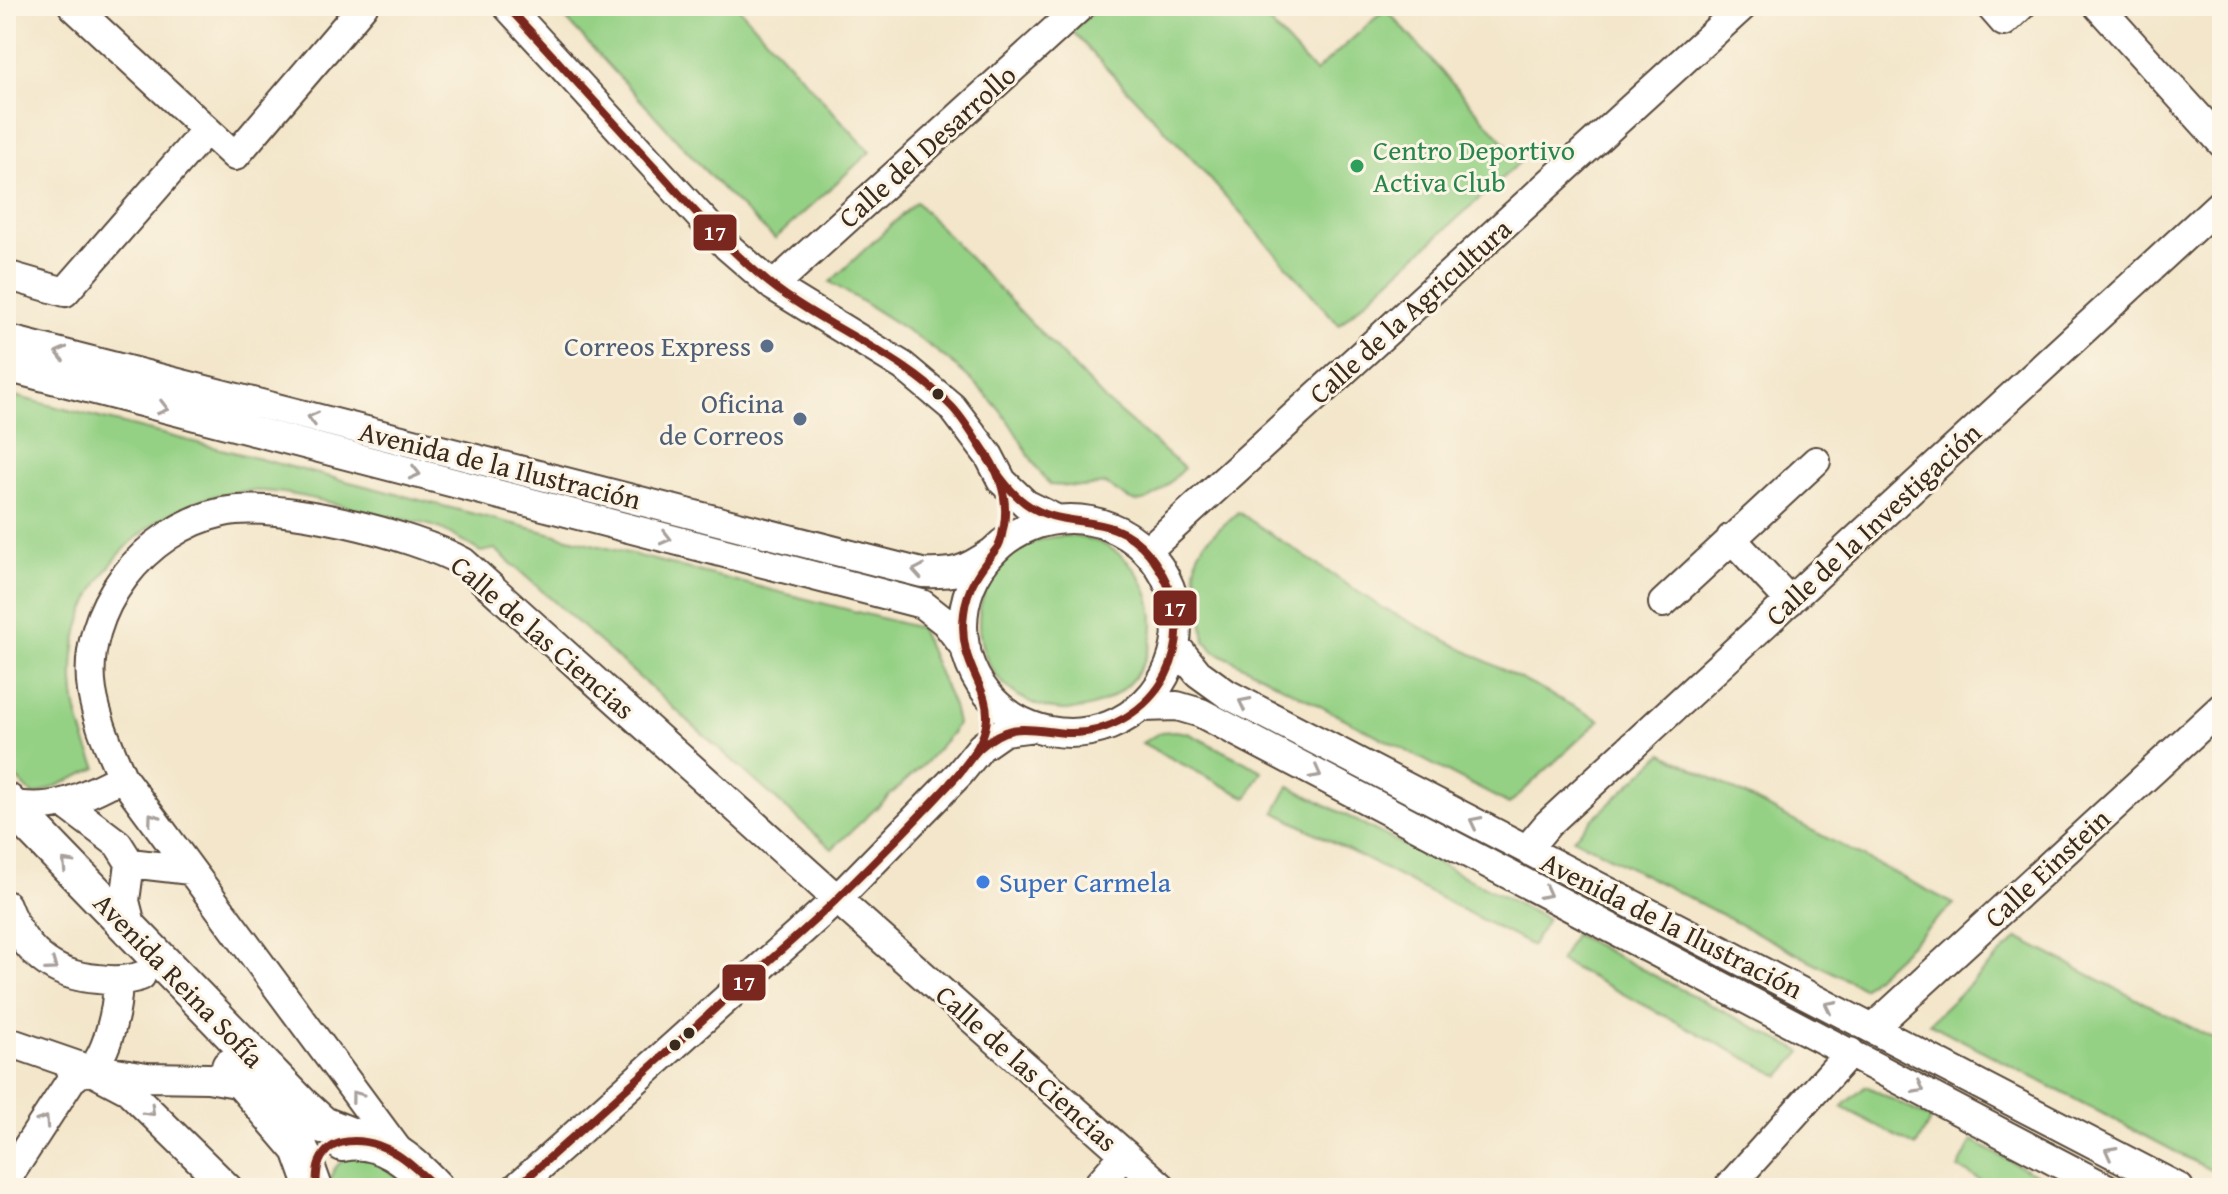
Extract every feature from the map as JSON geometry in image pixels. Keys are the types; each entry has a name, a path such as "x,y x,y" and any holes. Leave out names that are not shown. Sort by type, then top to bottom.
{"main road":[{"name":"Avenida Reina Sofía","path":"7,813 133,932 323,1125 387,1148 435,1187"},
{"name":"Avenida Reina Sofía","path":"7,813 129,978 248,1085 300,1149 315,1188"},
{"path":"315,1188 318,1165 327,1151 346,1142 364,1141"}],"street":[{"path":"73,6 235,156 363,6"},
{"path":"507,6 728,247 773,286 903,366 952,407 989,456 1002,481 1026,504 1056,519"},
{"name":"Calle del Desarrollo","path":"773,286 1081,6"},
{"name":"Calle de la Agricultura","path":"1147,551 1743,6"},
{"path":"1990,6 2004,22 2021,6"},
{"path":"2098,6 2222,143"},
{"path":"6,275 65,292 206,130"},
{"name":"Calle de la Investigación","path":"1527,849 1548,824 2222,202"},
{"name":"Avenida de la Ilustración","path":"6,339 922,573 947,574 968,569 995,550"},
{"name":"Avenida de la Ilustración","path":"6,367 922,604 945,622 966,649"},
{"path":"1663,603 1816,461"},
{"path":"995,550 1007,514 1002,481"},
{"name":"Calle de las Ciencias","path":"403,1158 122,777 102,730 92,690 92,655 98,623 110,596 132,568 160,541 193,520 226,511 270,509 439,548 463,562 1163,1188"},
{"path":"516,1188 837,899 960,773 981,747 1004,731 1035,727 1069,733 1104,728 1142,707 1164,679 1176,646 1178,626 1172,589 1147,551 1124,532 1089,520 1056,519 1027,527 995,550 976,573 965,604 963,622 971,666 984,689 1008,713 1035,727"},
{"path":"1731,538 1790,601"},
{"name":"Avenida de la Ilustración","path":"1176,646 1198,673 1227,694 2179,1188"},
{"path":"981,747 988,719 984,689"},
{"name":"Avenida de la Ilustración","path":"1142,707 1177,706 1201,713 2106,1188"},
{"name":"Calle Einstein","path":"1873,1028 2222,707"},
{"path":"7,813 65,804 122,777"},
{"path":"65,804 118,844 130,863 125,901 133,932"},
{"path":"130,863 190,870"},
{"path":"6,905 15,929 36,955 63,974 129,978"},
{"path":"90,1070 99,1060 118,994 129,978"},
{"path":"6,1041 90,1070 128,1090 228,1188"},
{"path":"1728,1188 1850,1052"},
{"path":"6,1180 71,1080 81,1072 90,1070 147,1077 208,1078 248,1085"},
{"path":"1095,1188 1125,1154"}],"green space":[{"path":"554,6 737,6 870,152 775,239 724,191"},
{"name":"Centro Deportivo Activa Club","path":"1100,6 1254,6 1315,72 1386,9 1521,161 1339,325 1196,163 1072,31"},
{"path":"916,202 1106,401 1184,468 1159,492 1144,501 1137,501 1106,484 1083,487 1050,485 1006,418 968,377 924,342 830,282"},
{"path":"6,394 920,628 953,706 957,723 925,763 832,849 495,549 481,552 432,526 308,498 271,492 236,492 203,500 172,513 143,532 119,555 99,582 84,612 75,645 73,680 80,725 97,768 34,796 6,767"},
{"path":"1238,512 1381,607 1600,720 1509,804 1214,651 1205,641 1195,570 1198,554 1205,542"},
{"path":"1066,536 1099,542 1128,561 1147,590 1153,623 1147,656 1128,685 1099,704 1066,710 1033,704 1004,685 985,656 979,623 985,590 1004,561 1033,542"},
{"path":"1161,732 1188,733 1262,771 1247,798 1142,743"},
{"path":"1663,753 1954,904 1863,988 1573,838"},
{"path":"1289,786 1547,919 1532,946 1275,812"},
{"path":"1574,934 1802,1052 1780,1076 1560,961"},
{"path":"2018,938 2222,1043 2222,1176 1929,1023"},
{"path":"1866,1086 1931,1119 1916,1147 1842,1107"},
{"path":"1972,1141 2054,1184 2051,1188 1995,1188 1958,1168"},
{"path":"363,1153 414,1188 329,1188 335,1168 349,1157"}],"transit line":[{"name":"17","path":"507,6 737,254 790,298 910,371 932,388 962,418 995,470 1025,503 1040,512 1104,526 1135,540 1149,554 1166,582 1176,612 1177,628 1176,643 1166,675 1149,699 1125,718 1097,730 1067,733 1022,729 991,739 827,909 516,1188"},
{"name":"17","path":"950,783 973,754 985,731 987,712 964,639 964,613 980,570 1000,543 1005,514 1000,482 980,444"},
{"name":"17","path":"316,1188 318,1166 325,1153 334,1146 355,1141 378,1145 398,1155 437,1188"}],"place":[{"name":"Centro Deportivo Activa Club","path":"1357,166"},
{"name":"Correos Express","path":"767,346"},
{"name":"Oficina de Correos","path":"800,419"},
{"name":"Super Carmela","path":"983,882"}]}
